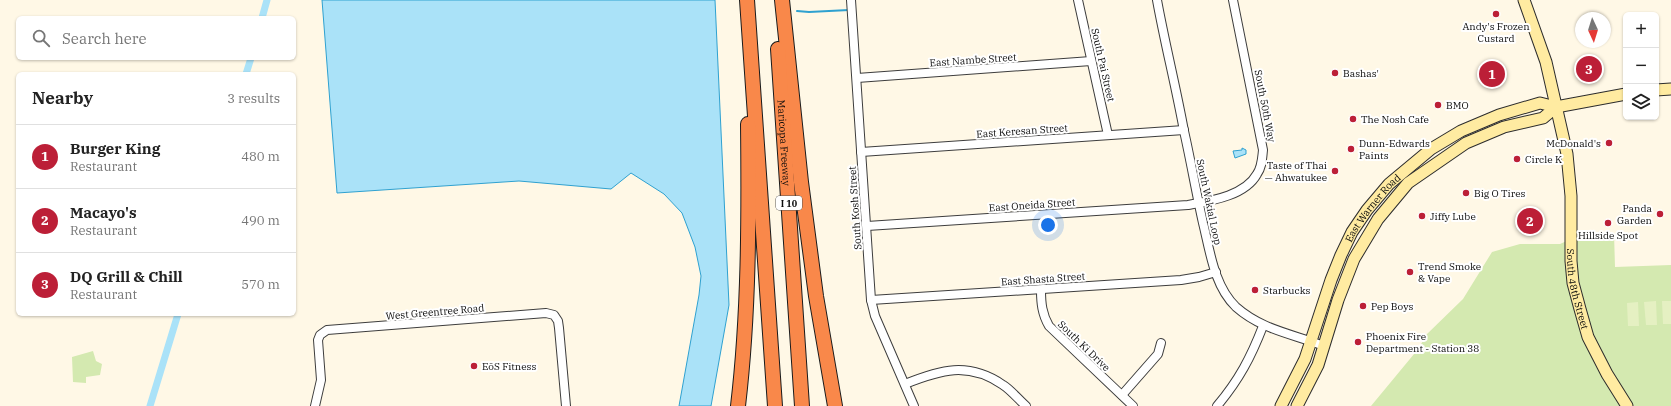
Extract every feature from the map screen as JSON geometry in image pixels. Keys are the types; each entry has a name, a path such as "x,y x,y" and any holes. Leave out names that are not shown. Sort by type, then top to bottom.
{"highway":[{"path":"738,406 745,336 749,188 747,109 741,0"},
{"name":"I 10","path":"747,0 775,406"},
{"name":"Maricopa Freeway","path":"774,0 802,406"},
{"path":"782,0 801,182 816,296 835,406"}],"main road":[{"name":"South 48th Street","path":"1524,0 1546,62 1567,154 1570,180 1570,249 1573,283 1588,337 1607,374 1627,406"},
{"path":"1659,90 1671,89"},
{"name":"East Warner Road","path":"1281,406 1305,360 1336,269 1352,232 1367,210 1389,184 1431,149 1461,131 1499,114 1540,103 1556,107 1623,95"},
{"name":"East Warner Road","path":"1298,406 1318,364 1354,259 1378,219 1408,184 1466,143 1504,127 1543,118 1556,107"},
{"path":"1336,269 1348,273"}],"street":[{"name":"South Kosh Street","path":"851,0 872,300 875,316 914,406"},
{"name":"South Pai Street","path":"1078,0 1108,135"},
{"name":"South Wakial Loop","path":"1157,0 1212,262 1227,296 1235,306 1263,326 1324,346"},
{"name":"South 50th Way","path":"1199,203 1234,193 1244,187 1252,181 1258,173 1262,163 1262,138 1233,0"},
{"name":"East Nambe Street","path":"857,78 1091,62"},
{"name":"East Keresan Street","path":"861,152 1184,130"},
{"name":"East Oneida Street","path":"867,226 1199,203"},
{"name":"East Shasta Street","path":"872,300 1181,280 1216,272"},
{"name":"South Ki Drive","path":"1041,290 1044,317 1049,326 1134,406"},
{"name":"West Greentree Road","path":"315,406 321,380 318,346 320,335 327,330 537,313 554,315 558,321 566,406"},
{"path":"1217,406 1238,380 1248,364 1263,326"},
{"path":"1122,395 1158,354 1161,343"},
{"path":"905,384 932,373 949,370 968,371 987,376 1003,385 1026,406"}],"green space":[{"path":"1614,233 1615,267 1671,265 1671,406 1371,406 1419,348 1426,335 1463,299 1492,252 1520,244 1560,244 1580,235"},
{"path":"1656,301 1657,325 1646,325 1644,302"},
{"path":"1662,301 1671,301 1671,324 1663,324"},
{"path":"1638,302 1639,326 1628,326 1627,303"},
{"path":"93,351 96,361 102,364 100,375 86,377 86,383 73,382 72,357"}],"water":[{"path":"322,0 715,0 729,305 711,406 679,406 701,276 695,247 682,213 664,194 631,173 611,189 519,181 337,193"},
{"path":"1242,148 1246,150 1246,154 1235,158 1233,151 1242,150"}],"waterway":[{"path":"263,16 267,0"},
{"path":"797,11 809,12 849,10"},
{"path":"247,72 250,60"},
{"path":"150,406 177,316"}],"place":[{"name":"Andy's Frozen Custard","path":"1496,14"},
{"name":"DQ Grill & Chill","path":"1589,69"},
{"name":"Bashas'","path":"1335,73"},
{"name":"Burger King","path":"1492,74"},
{"name":"BMO","path":"1438,105"},
{"name":"The Nosh Cafe","path":"1353,119"},
{"name":"McDonald's","path":"1609,143"},
{"name":"Dunn-Edwards Paints","path":"1351,149"},
{"name":"Circle K","path":"1517,159"},
{"name":"Taste of Thai — Ahwatukee","path":"1335,171"},
{"name":"Big O Tires","path":"1466,193"},
{"name":"Panda Garden","path":"1660,214"},
{"name":"Jiffy Lube","path":"1422,216"},
{"name":"Macayo's","path":"1530,221"},
{"name":"Hillside Spot","path":"1608,223"},
{"name":"Trend Smoke & Vape","path":"1410,272"},
{"name":"Starbucks","path":"1255,290"},
{"name":"Pep Boys","path":"1363,306"},
{"name":"Phoenix Fire Department - Station 38","path":"1358,342"},
{"name":"EōS Fitness","path":"474,366"}]}
